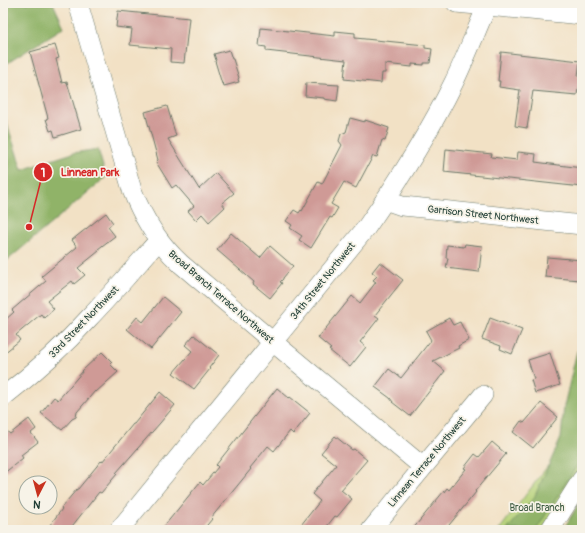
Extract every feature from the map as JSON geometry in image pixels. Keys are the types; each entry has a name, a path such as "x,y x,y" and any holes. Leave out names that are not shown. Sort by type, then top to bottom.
{"street":[{"name":"Broad Branch Terrace Northwest","path":"78,3 132,190 146,220 159,240 179,262 423,467"},
{"path":"456,3 582,15"},
{"name":"34th Street Northwest","path":"119,530 354,244 385,200 416,152 442,104 463,62 487,6"},
{"name":"Garrison Street Northwest","path":"385,200 413,208 582,225"},
{"name":"33rd Street Northwest","path":"3,397 37,369 72,336 99,308 159,240"},
{"name":"Linnean Terrace Northwest","path":"371,530 483,395"},
{"path":"550,530 582,479"}],"green space":[{"path":"3,3 53,3 64,27 6,64 3,87"},
{"path":"3,111 22,170 73,153 98,149 106,177 3,264"},
{"name":"Broad Branch","path":"582,347 582,458 536,530 507,530 534,498 561,438 564,406 577,351"},
{"name":"Broad Branch","path":"582,421 582,468 542,530 499,530"},
{"path":"582,498 582,530 563,530"}],"building":[{"path":"118,11 189,18 184,63 170,62 171,49 130,45 132,29 116,27"},
{"path":"261,28 335,36 335,31 355,33 355,38 425,45 425,48 432,49 430,63 424,63 424,65 412,64 412,67 385,64 385,73 382,73 381,83 344,79 346,60 266,51 266,47 259,46"},
{"path":"55,45 59,58 56,59 62,83 67,82 81,129 55,137 53,130 50,131 46,119 48,118 30,52"},
{"path":"229,50 239,82 224,86 223,83 222,84 214,54"},
{"path":"501,52 580,61 578,76 581,76 577,95 533,91 527,128 515,126 520,90 499,87 500,81 498,81"},
{"path":"306,83 339,85 337,101 305,96"},
{"path":"167,106 176,136 168,139 199,189 216,173 234,193 222,203 225,207 209,222 202,214 196,220 188,211 194,206 176,185 172,188 156,162 158,160 145,112"},
{"path":"350,118 365,122 365,120 389,128 385,141 382,140 377,157 373,156 356,188 344,182 331,204 338,208 332,218 330,217 311,248 299,240 302,236 290,228 292,225 286,221 294,210 299,213 301,210 302,211 318,182 322,184 342,145 339,141 341,134 346,132"},
{"path":"446,149 492,154 491,157 517,160 518,152 536,154 535,162 582,168 582,187 444,172"},
{"path":"106,213 113,223 108,227 115,236 98,249 99,251 78,268 85,275 74,284 72,281 47,301 54,309 44,318 41,314 16,335 20,340 3,354 3,320 4,321 14,312 12,310 46,281 42,276 77,247 72,240"},
{"path":"231,233 260,258 270,246 293,266 280,282 282,283 270,298 217,250"},
{"path":"465,244 482,246 479,272 446,268 448,258 446,258 447,245 464,247"},
{"path":"547,257 582,260 582,274 580,280 545,277"},
{"path":"380,262 403,280 375,315 379,318 360,342 366,347 350,367 329,350 331,349 318,338 352,296 360,303 376,282 373,280 377,276 372,272"},
{"path":"163,297 181,312 151,349 127,329 137,317 143,322"},
{"path":"449,318 453,325 460,322 469,340 458,346 459,348 433,361 445,371 410,416 375,387 389,369 401,378 431,340 426,331"},
{"path":"490,318 522,330 512,354 500,349 501,346 482,339"},
{"path":"194,335 219,355 194,389 173,373 192,351 185,345"},
{"path":"102,352 112,362 110,364 118,372 96,392 95,391 77,412 76,417 72,419 62,430 41,413 54,397 58,400 82,371"},
{"path":"550,353 560,385 535,393 531,380 534,379 528,360"},
{"path":"277,388 310,413 293,434 290,431 274,451 268,446 203,530 161,530 200,482 203,485 218,467 216,465"},
{"path":"160,392 175,405 116,473 117,474 101,493 99,492 69,530 46,530 58,515 62,509 61,508"},
{"path":"541,403 558,417 533,448 513,432 521,421 524,423"},
{"path":"29,419 36,429 31,433 38,442 21,455 23,458 3,474 3,428 10,434"},
{"path":"335,436 367,460 341,490 352,499 337,517 335,516 324,530 297,530 320,501 312,494 336,465 321,453"},
{"path":"492,442 506,454 445,530 412,530 444,491 447,488 449,490 466,469 464,468 475,454 479,457"}],"place":[{"name":"Linnean Park","path":"29,227"}]}
